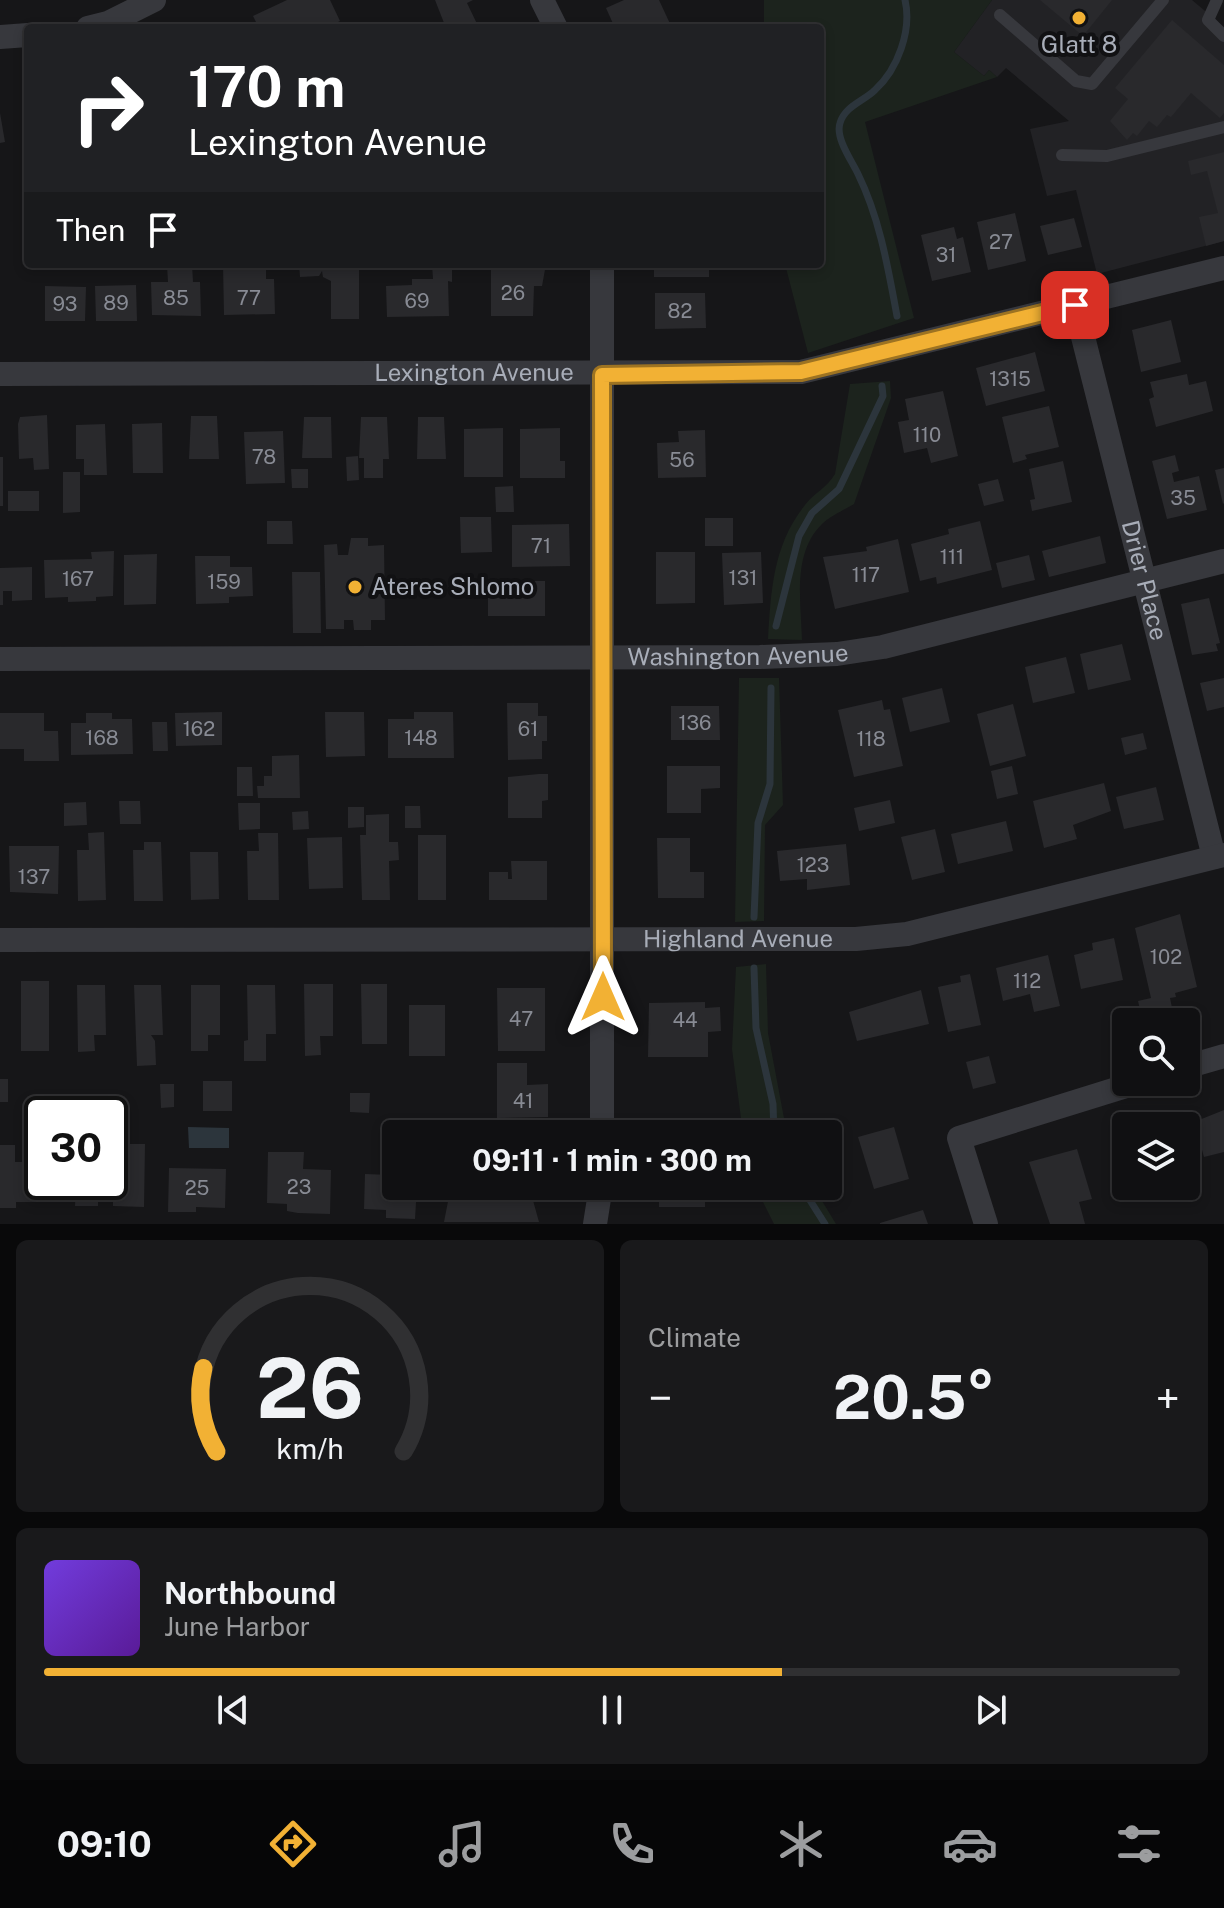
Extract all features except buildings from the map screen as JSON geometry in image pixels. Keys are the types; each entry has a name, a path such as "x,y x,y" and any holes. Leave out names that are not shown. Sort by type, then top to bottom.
{"street":[{"path":"104,24 154,0"},
{"path":"542,0 554,24"},
{"path":"0,37 24,35"},
{"path":"602,268 602,1120"},
{"name":"Lexington Avenue","path":"0,374 602,375 801,372 1224,268"},
{"name":"Drier Place","path":"1075,305 1219,856"},
{"name":"Washington Avenue","path":"0,659 601,658 837,654 883,647 1224,561"},
{"name":"Highland Avenue","path":"0,940 603,942 881,937 1219,856"},
{"path":"1200,1063 1224,1056"},
{"path":"986,1224 959,1138 1112,1090"},
{"path":"595,1224 599,1200"}],"lane":[{"path":"1000,15 1076,81 1092,84 1163,0"},
{"path":"1217,0 1208,20 1224,36"},
{"path":"1062,155 1107,156 1224,127"}],"shaded area":[{"path":"764,0 992,0 954,52 984,76 989,70 997,77 865,122 914,318 808,353 786,268 824,268 824,24 764,24"},
{"path":"992,0 1192,0 1224,27 1224,241 1097,274 1076,190 1047,196 1030,129 1069,121 1006,68 997,77 989,70 984,76 954,52"},
{"path":"890,381 891,398 854,504 822,524 806,549 800,579 802,640 768,639 780,552 794,520 835,474 850,384"},
{"path":"739,678 779,678 783,805 765,825 764,921 735,922"},
{"path":"766,964 768,1033 784,1120 741,1120 732,1049 736,967"},
{"path":"188,1127 229,1128 229,1148 189,1148"},
{"path":"762,1200 821,1200 836,1224 774,1224"}],"waterway":[{"path":"897,316 878,226 839,129 846,112 875,90 896,60 905,36 905,0"},
{"path":"776,626 799,536 812,513 839,489 883,396 882,386"},
{"path":"754,917 758,823 770,784 771,688"},
{"path":"754,968 756,1028 773,1104 774,1120"},
{"path":"810,1200 825,1224"}],"place":[{"name":"Glatt 8","path":"1079,18"},
{"name":"Ateres Shlomo","path":"355,587"}],"route":[{"path":"603,997 602,375 801,372 832,367 1075,305"}]}
